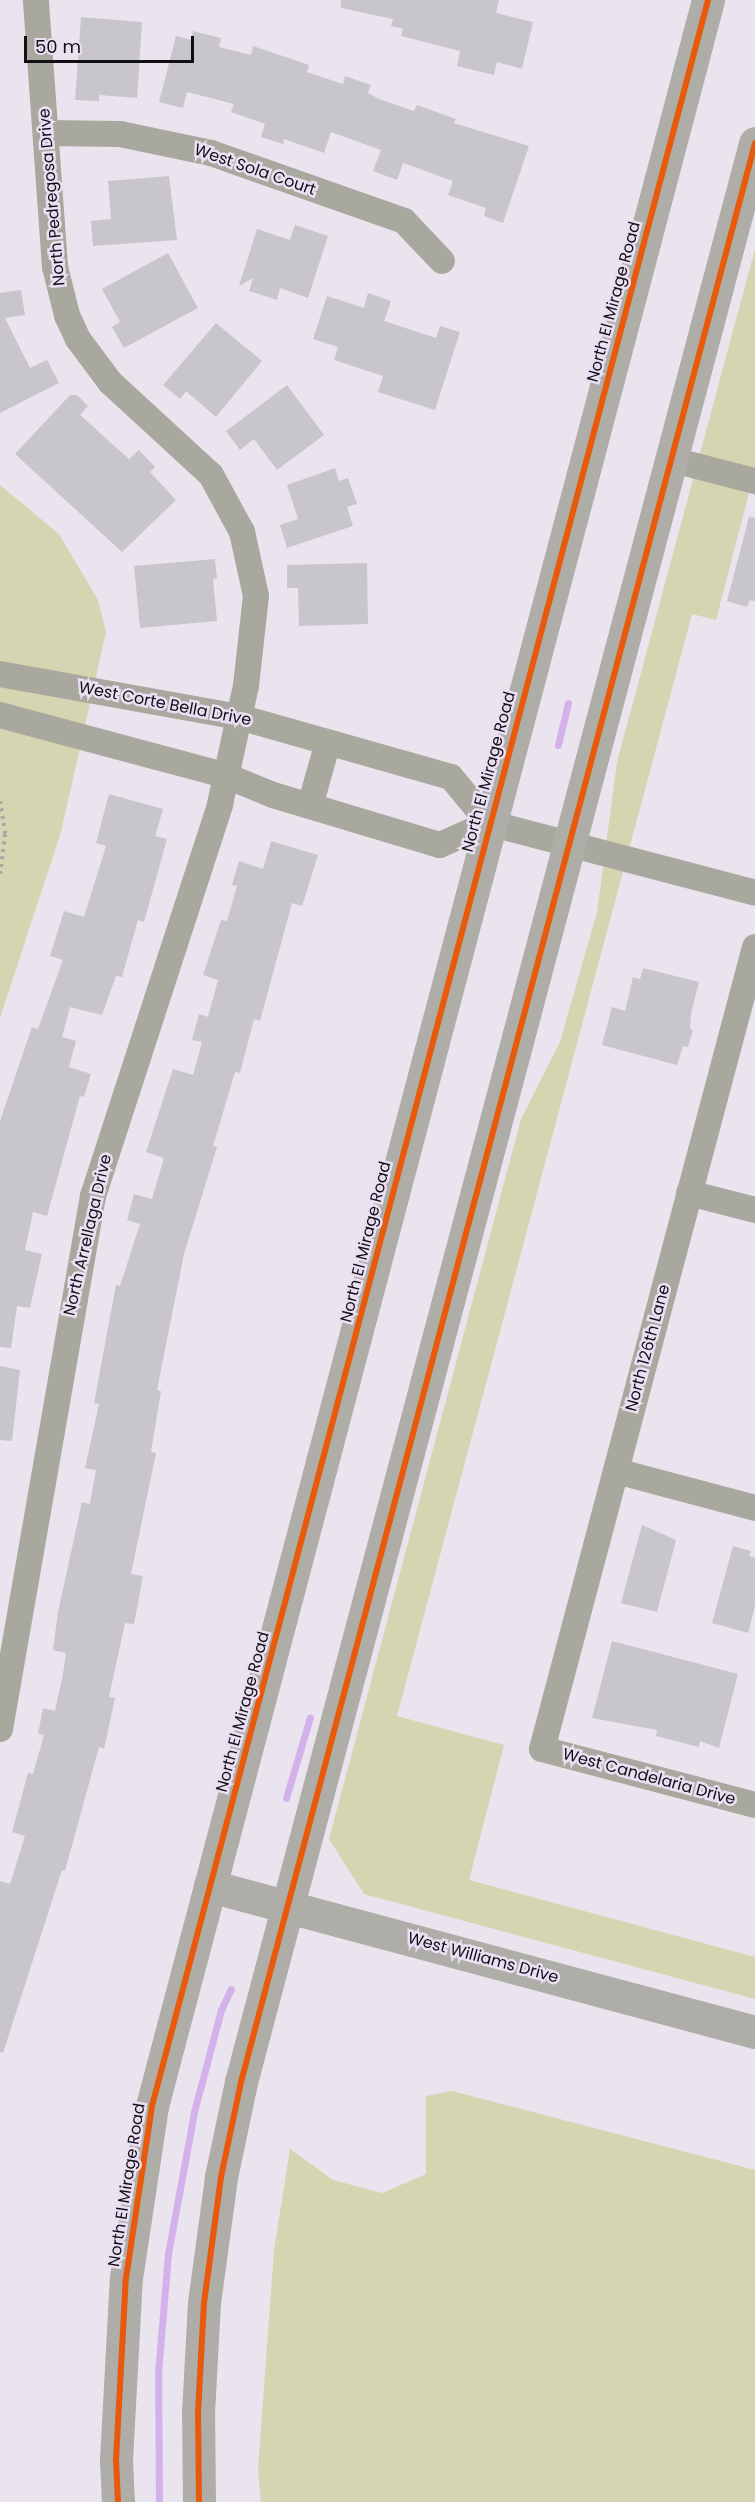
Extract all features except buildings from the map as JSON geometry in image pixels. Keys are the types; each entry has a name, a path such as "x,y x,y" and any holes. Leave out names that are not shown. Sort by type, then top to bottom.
{"main road":[{"name":"North El Mirage Road","path":"118,2502 121,2340 132,2225 152,2106 708,0"},
{"path":"199,2502 198,2413 211,2247 241,2082 290,1906 572,846 755,143"},
{"name":"West Williams Drive","path":"210,1886 755,2032"}],"street":[{"name":"North Pedregosa Drive","path":"36,0 55,267 71,323 110,382 211,475 245,542 256,596 251,651 239,717 227,765"},
{"name":"West Sola Court","path":"46,133 120,134 212,153 404,221 442,261"},
{"path":"673,460 755,481"},
{"name":"West Corte Bella Drive","path":"0,674 239,717 451,777 489,824"},
{"path":"0,715 227,765 310,806 440,845 489,824 755,893"},
{"path":"310,806 328,742"},
{"name":"North Arrellaga Drive","path":"0,1729 93,1196 220,804 227,765"},
{"name":"North 126th Lane","path":"542,1749 755,947"},
{"path":"689,1193 755,1210"},
{"path":"616,1471 755,1508"},
{"name":"West Candelaria Drive","path":"542,1749 755,1805"}],"path":[{"path":"0,801 5,834 0,875"}],"green space":[{"path":"755,249 755,470 716,620 692,614 397,1716 504,1745 469,1880 755,1957 755,1999 364,1894 329,1839 521,1119 560,1042 597,912 617,762"},
{"path":"0,485 59,534 98,600 106,632 61,832 0,1018"},
{"path":"452,2091 755,2170 755,2502 261,2502 258,2470 274,2250 290,2149 333,2180 382,2193 426,2174 426,2096"}],"waterway":[{"path":"558,745 568,703"},
{"path":"286,1798 310,1717"},
{"path":"159,2502 158,2373 168,2254 194,2112 221,2010 231,1989"}],"cycle path":[{"path":"118,2502 116,2460 126,2278 152,2106 708,0"},
{"path":"199,2502 198,2413 204,2303 221,2177 241,2082 755,143"}]}
